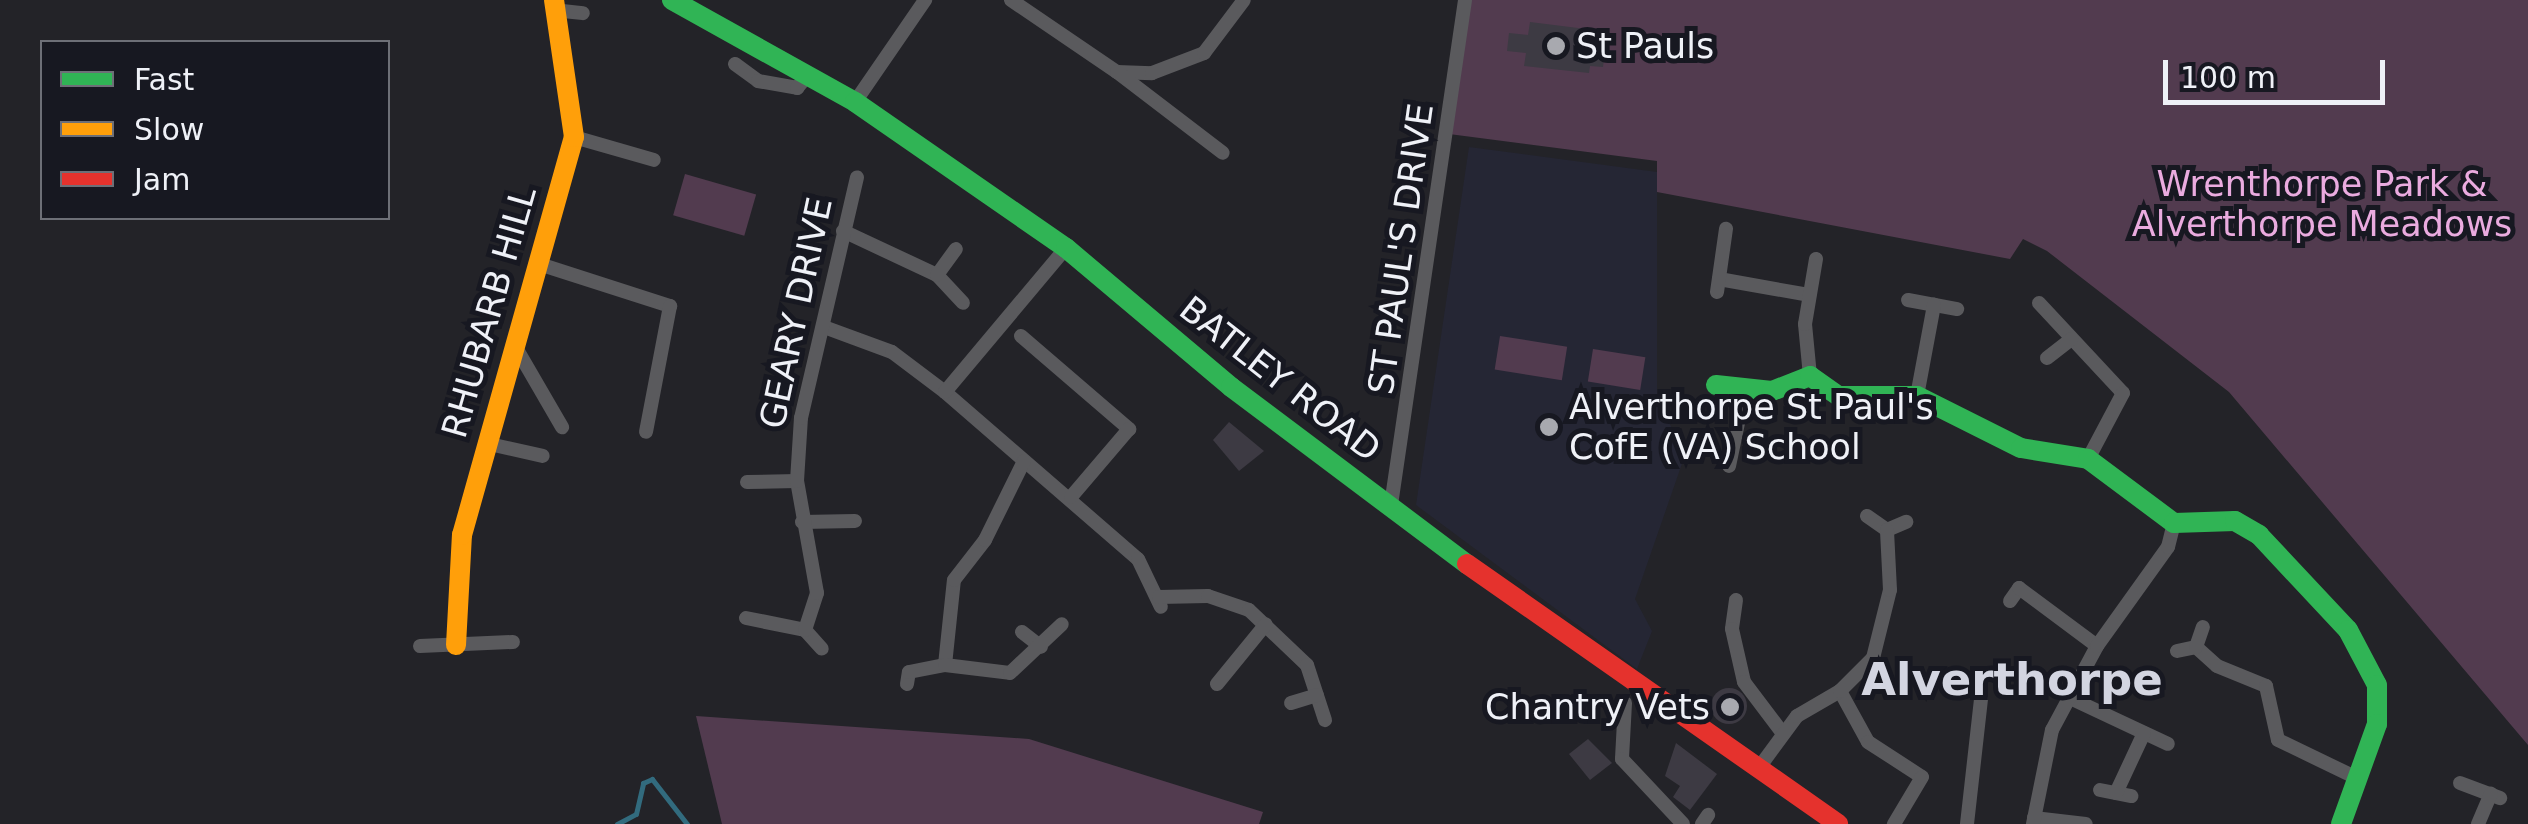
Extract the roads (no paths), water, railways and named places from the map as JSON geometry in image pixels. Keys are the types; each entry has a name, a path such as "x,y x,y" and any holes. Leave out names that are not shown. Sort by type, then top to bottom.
{"street":[{"name":"BATLEY ROAD","path":"672,0 855,102 1066,248 1231,387 1618,676 1838,824"},
{"path":"855,102 925,0"},
{"path":"1011,0 1149,93 1223,153"},
{"path":"1116,72 1152,74 1204,53 1244,0"},
{"name":"ST PAUL'S DRIVE","path":"1391,506 1465,0"},
{"path":"554,5 583,13"},
{"name":"RHUBARB HILL","path":"456,645 462,536 512,341 574,136 554,5"},
{"path":"735,64 758,82 798,88 808,75"},
{"path":"1149,93 1152,74"},
{"path":"574,136 654,160"},
{"name":"GEARY DRIVE","path":"805,630 817,593 802,522 798,480 805,385 824,327 856,178"},
{"path":"1726,229 1718,286 1809,295"},
{"path":"843,231 938,276 963,303"},
{"path":"938,276 956,248"},
{"path":"946,392 1066,248"},
{"path":"1810,376 1809,295 1816,259"},
{"path":"536,263 670,306 646,432"},
{"path":"1908,300 1957,309"},
{"path":"2038,302 2123,393 2088,459"},
{"path":"1916,396 1934,305"},
{"path":"824,327 892,352 946,392 1138,559 1160,602 1220,599 1266,624 1307,665 1325,720"},
{"path":"1021,336 1129,429 1071,497"},
{"path":"2047,358 2072,339"},
{"path":"512,341 562,427"},
{"path":"1716,385 1744,394 1810,376 1839,396 1916,396 2021,448 2088,459 2174,523 2245,525 2362,650 2380,705 2355,777 2345,823"},
{"path":"1729,466 1744,394"},
{"path":"485,443 544,456"},
{"path":"945,665 954,580 985,540 1024,461"},
{"path":"746,482 798,480"},
{"path":"1758,769 1781,731 1840,692 1873,658 1890,590 1886,530 1868,516"},
{"path":"802,522 855,521"},
{"path":"1886,530 1906,522"},
{"path":"2086,824 2033,821 2044,753 2097,646 2168,547 2174,523"},
{"path":"2010,601 2018,588 2097,646"},
{"path":"1736,600 1732,629 1744,682 1781,731"},
{"path":"746,618 805,630 822,649"},
{"path":"907,684 909,672 945,665 1010,673 1062,624"},
{"path":"1217,684 1266,624"},
{"path":"2196,647 2203,627"},
{"path":"1022,632 1041,647"},
{"path":"420,646 513,642"},
{"path":"2196,647 2218,666 2266,686 2278,740 2355,777"},
{"path":"2177,651 2196,647"},
{"path":"1840,692 1868,742 1922,777 1894,824"},
{"path":"1291,703 1316,695"},
{"path":"2070,698 2168,744"},
{"path":"1967,824 1981,700"},
{"path":"1625,703 1622,759 1683,824"},
{"path":"2100,790 2123,795 2144,733"},
{"path":"1905,764 1914,747"},
{"path":"2460,782 2496,796 2478,824"}],"waterway":[{"path":"617,824 636,814 643,783 652,779 687,824"}],"place":[{"name":"St Pauls","path":"1556,46"},
{"name":"Alverthorpe St Paul's CofE (VA) School","path":"1549,427"},
{"name":"Chantry Vets","path":"1730,707"}],"district":[{"name":"Alverthorpe","path":"2012,680"}],"park label":[{"name":"Wrenthorpe Park & Alverthorpe Meadows","path":"2322,204"}]}
